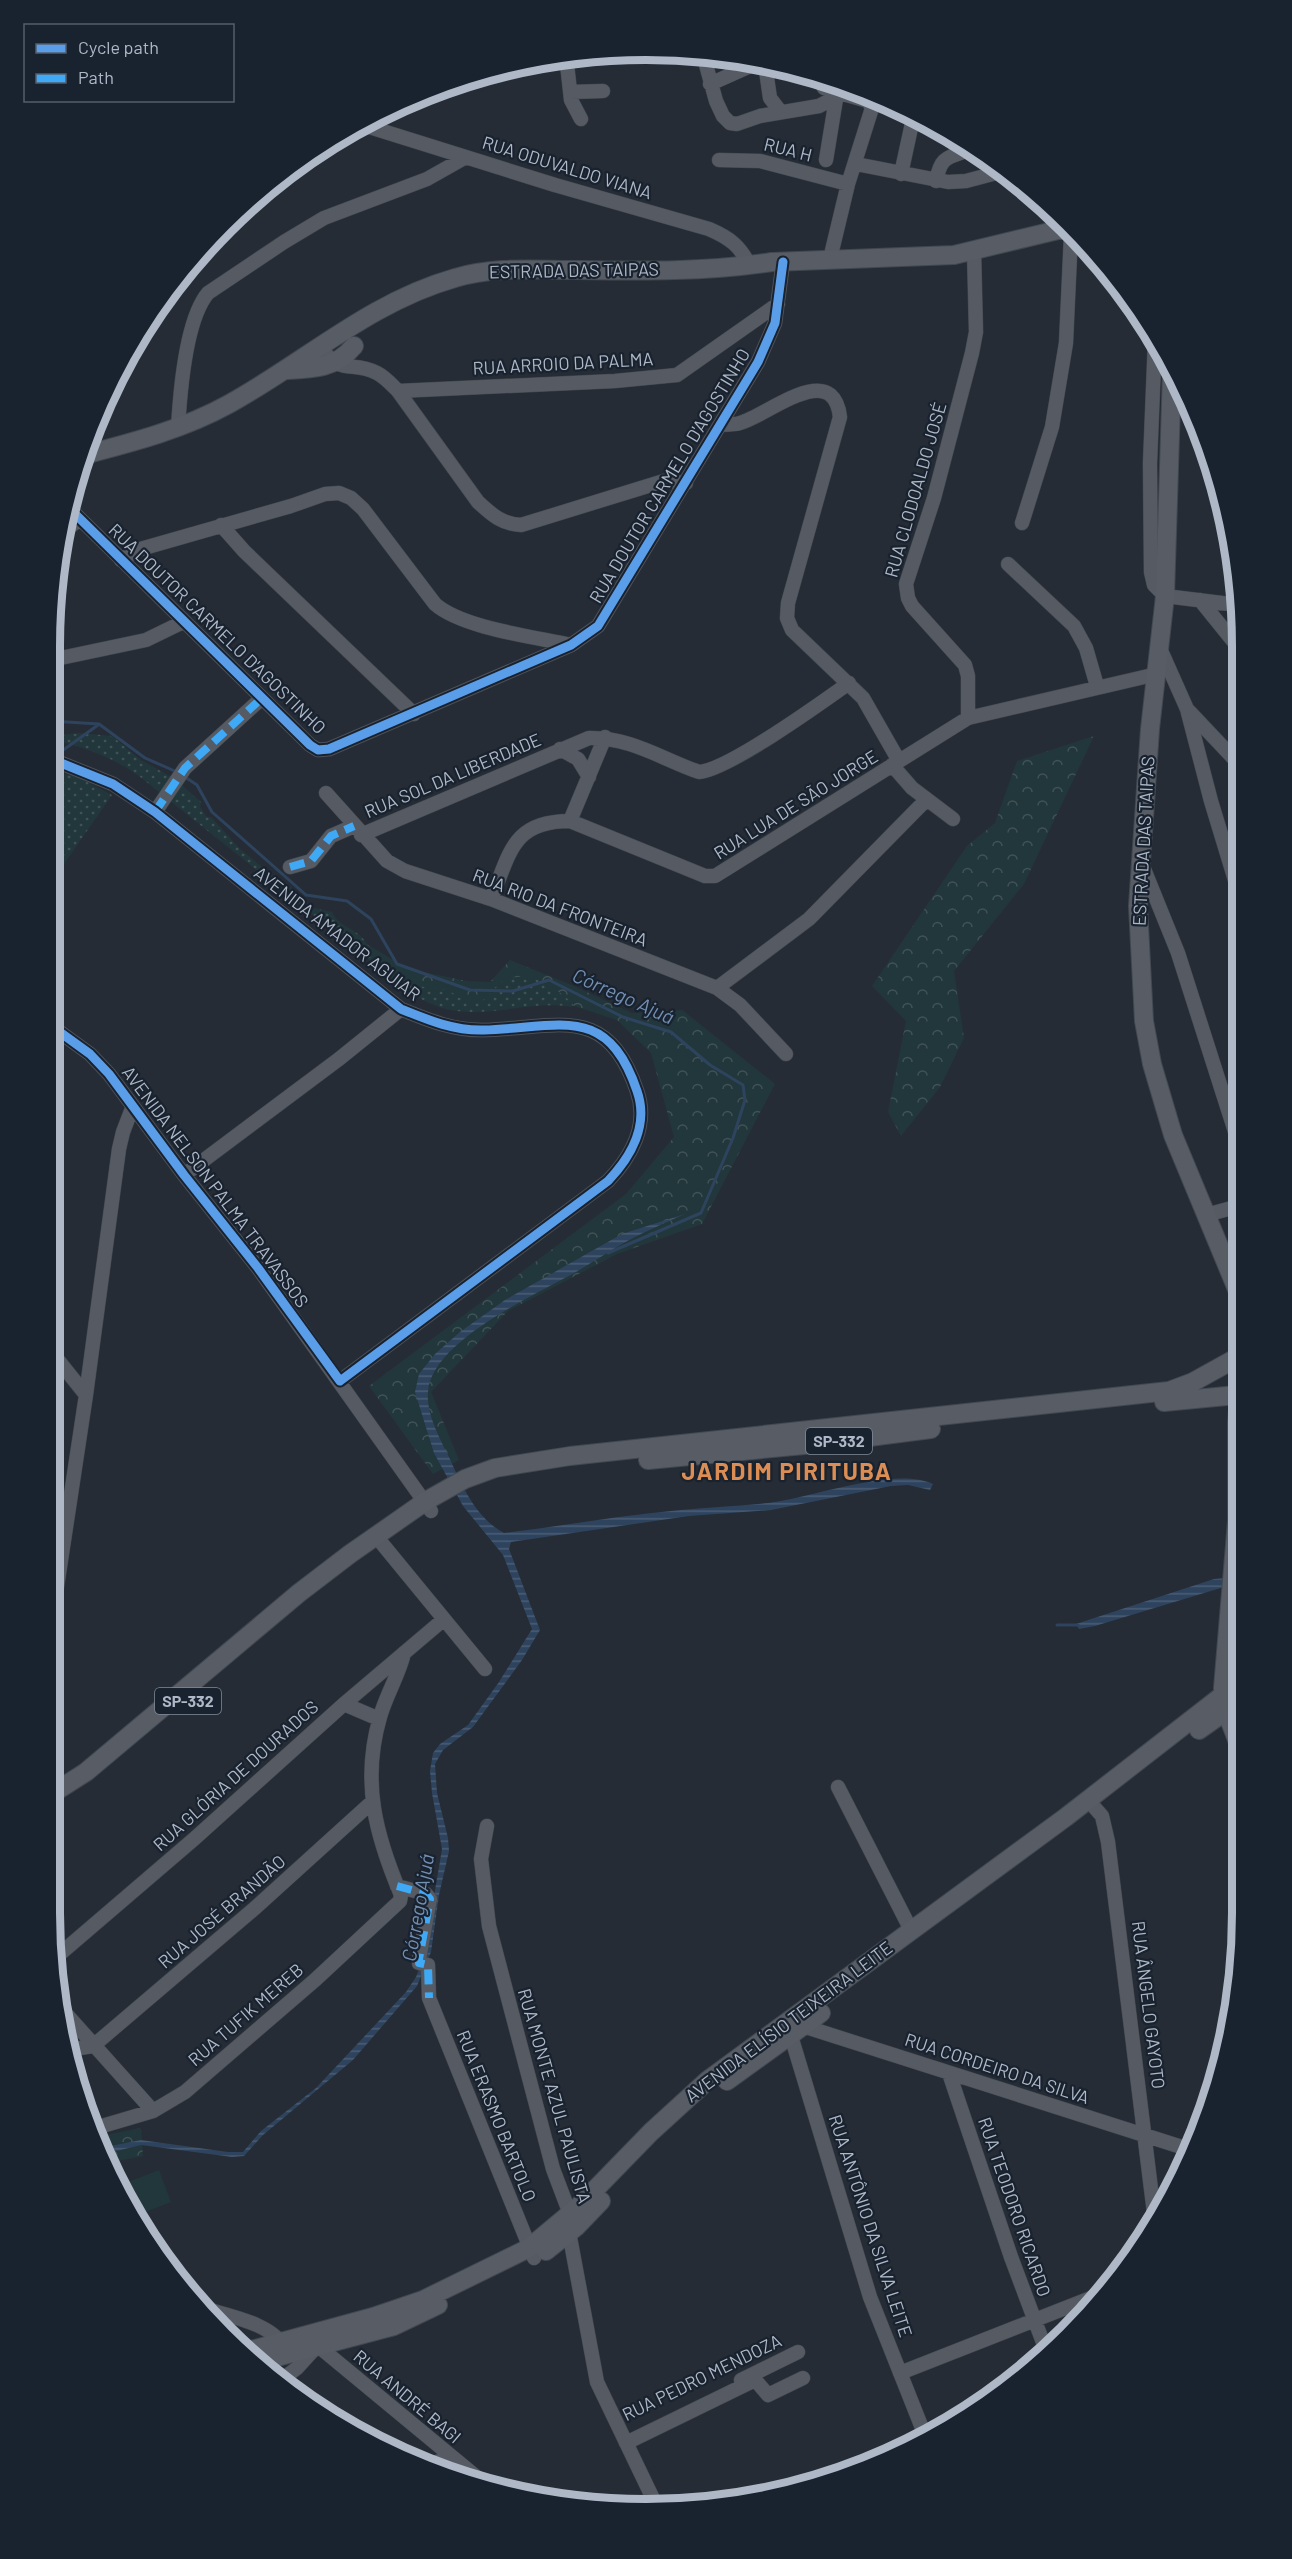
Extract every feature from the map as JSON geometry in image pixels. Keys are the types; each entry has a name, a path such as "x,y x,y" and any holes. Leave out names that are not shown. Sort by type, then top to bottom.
{"main road":[{"name":"ESTRADA DAS TAIPAS","path":"93,452 178,428 230,403 320,346 348,339 376,310 405,296 457,277 481,273 540,270 647,271 830,259 954,255 1058,230"},
{"path":"283,370 318,369 334,363 348,339"},
{"name":"ESTRADA DAS TAIPAS","path":"1172,386 1165,596 1156,674 1138,906 1140,963 1144,1021 1152,1064 1173,1135 1232,1277"},
{"name":"SP-332","path":"60,1789 299,1593 447,1494 508,1465 570,1456 1169,1390 1193,1382 1232,1360"},
{"name":"SP-332","path":"467,1484 520,1473 815,1444 969,1423 1164,1402 1195,1393 1232,1374"},
{"path":"1164,1402 1232,1390"},
{"name":"SP-332","path":"60,1801 120,1756 378,1540"},
{"path":"1232,1582 1224,1703 1232,1725"},
{"name":"AVENIDA ELÍSIO TEIXEIRA LEITE","path":"256,2350 316,2339 423,2300 532,2253 570,2223 685,2101 726,2066 793,2026 1224,1703"},
{"path":"60,1783 66,1786"},
{"name":"AVENIDA ELÍSIO TEIXEIRA LEITE","path":"793,2026 911,1930 965,1896"},
{"name":"AVENIDA ELÍSIO TEIXEIRA LEITE","path":"264,2357 283,2347"}],"street":[{"path":"705,63 710,84 723,116 730,123 737,124 753,117 780,111 813,108 839,96"},
{"path":"567,65 571,100 581,119"},
{"path":"710,84 750,69"},
{"path":"764,72 770,98 780,111"},
{"path":"827,89 839,96 853,98"},
{"path":"570,92 603,91"},
{"path":"826,160 839,96"},
{"path":"830,259 848,184 872,108 870,105"},
{"path":"901,174 914,125"},
{"name":"RUA ODUVALDO VIANA","path":"373,128 709,229 728,237 738,245 750,266"},
{"path":"936,181 943,159 961,153"},
{"path":"178,428 181,389 194,323 202,300 208,293 275,247 324,218 427,179 466,157"},
{"name":"RUA H","path":"719,160 759,161 848,184"},
{"path":"856,164 936,181 958,182 992,173"},
{"path":"1022,523 1052,428 1066,337 1064,236"},
{"name":"RUA CLODOALDO JOSÉ","path":"968,718 968,676 965,665 912,606 906,584 934,498 972,353 976,332 974,250"},
{"name":"RUA DOUTOR CARMELO D'AGOSTINHO","path":"75,514 310,745 318,750 329,749 572,645 598,626 607,615 721,425 771,337 783,262"},
{"name":"RUA ARROIO DA PALMA","path":"399,391 615,381 676,375 778,304"},
{"path":"348,339 365,369"},
{"path":"320,346 334,363 365,369 380,375 399,391 478,502 493,516 508,524 520,525 664,481 686,483"},
{"path":"1154,355 1150,463 1151,572 1154,585 1165,596 1231,604"},
{"path":"721,425 740,423 810,390 826,393 839,408 840,417 787,610 788,623 792,630 849,683 872,712 895,763 926,800 953,819"},
{"path":"121,560 137,550 325,494 339,494 351,498 363,509 435,604 446,614 572,645"},
{"path":"73,525 80,519"},
{"path":"221,525 244,551 414,714"},
{"path":"1008,564 1074,626 1086,648 1097,686"},
{"path":"1200,600 1232,639"},
{"path":"60,658 146,640 183,622"},
{"path":"1159,646 1187,709 1232,870"},
{"name":"RUA LUA DE SÃO JORGE","path":"570,821 705,876 715,876 724,873 968,718 1156,674"},
{"name":"RUA SOL DA LIBERDADE","path":"290,867 311,861 331,836 358,831 589,738 605,738 648,750 699,772 707,772 748,750 849,683"},
{"path":"155,812 181,774 262,698"},
{"path":"1187,709 1232,757"},
{"path":"490,899 513,844 519,837 547,823 570,821 605,738"},
{"name":"RUA SOL DA LIBERDADE","path":"560,749 578,759 589,777"},
{"name":"AVENIDA AMADOR AGUIAR","path":"60,763 113,784 155,812 401,1009 431,1022 457,1029 483,1030 563,1023 581,1026 599,1034 615,1047 629,1068 639,1096 641,1114 639,1130 634,1148 608,1181 340,1382"},
{"name":"RUA RIO DA FRONTEIRA","path":"326,793 387,861 405,872 490,899 717,988 740,1005 786,1054"},
{"path":"717,988 809,919 926,800"},
{"path":"1141,862 1178,953 1232,1122"},
{"path":"184,1175 339,1059 401,1009"},
{"name":"AVENIDA NELSON PALMA TRAVASSOS","path":"60,1033 90,1054 110,1074 184,1175 258,1268 428,1506"},
{"path":"60,1567 119,1149 123,1132 134,1106"},
{"path":"1206,1215 1232,1208"},
{"path":"60,1362 86,1395"},
{"path":"378,1540 485,1669"},
{"name":"RUA GLÓRIA DE DOURADOS","path":"61,1953 443,1620"},
{"path":"399,1891 380,1841 372,1802 371,1770 379,1719 405,1653"},
{"path":"344,1704 379,1719"},
{"path":"838,1787 911,1930"},
{"name":"RUA JOSÉ BRANDÃO","path":"93,2046 255,1908 372,1802"},
{"name":"RUA ÂNGELO GAYOTO","path":"1092,1804 1102,1816 1108,1842 1147,2136 1154,2205"},
{"name":"RUA MONTE AZUL PAULISTA","path":"487,1826 481,1859 493,1945 553,2169 570,2223 597,2382 653,2499"},
{"name":"RUA ERASMO BARTOLO","path":"399,1891 426,1894 430,1899 423,1962 429,1998 532,2253"},
{"name":"RUA TUFIK MEREB","path":"101,2126 153,2111 185,2092 399,1903 399,1891"},
{"path":"70,2019 153,2111"},
{"name":"RUA CORDEIRO DA SILVA","path":"793,2026 1183,2147"},
{"name":"RUA ANTÔNIO DA SILVA LEITE","path":"793,2026 870,2297 922,2429"},
{"path":"76,2049 93,2046"},
{"name":"RUA TEODORO RICARDO","path":"949,2073 992,2202 1043,2343"},
{"path":"900,2373 1086,2300"},
{"path":"219,2313 257,2326 283,2347"},
{"path":"286,2376 297,2368 316,2339"},
{"name":"RUA ANDRÉ BAGI","path":"316,2339 469,2471"},
{"name":"RUA PEDRO MENDOZA","path":"624,2440 798,2352"},
{"name":"RUA PEDRO MENDOZA","path":"624,2440 751,2382 757,2382 768,2395 803,2378"},
{"path":"440,2461 450,2456"}],"green space":[{"path":"79,733 112,736 141,760 175,779 201,802 200,807 207,817 211,817 240,849 273,876 288,884 313,908 332,912 338,921 361,937 395,976 412,984 446,990 464,1000 473,1002 483,1000 497,985 509,979 529,978 557,990 573,1004 572,1007 557,1005 466,1012 441,1008 413,995 139,776 97,753 60,742 60,735"},
{"path":"1094,736 1024,884 954,971 964,1038 940,1087 901,1136 888,1112 906,1021 872,986 967,846 995,823 1017,761"},
{"path":"60,773 76,776 112,795 60,870"},
{"path":"360,940 408,969 467,981 490,982 510,960 632,1013 682,1010 775,1084 702,1224 617,1254 508,1311 431,1392 459,1460 433,1474 369,1386 626,1194 674,1137 651,1053 617,1020 559,1001 471,1008 411,995 352,944"},
{"path":"141,2128 143,2156 115,2161 104,2135"},
{"path":"159,2170 171,2202 143,2213 126,2183"}],"water":[{"path":"685,1214 631,1239 488,1321 447,1355 434,1373 428,1400 434,1426 465,1490 485,1519 494,1527 504,1533 659,1512 768,1503 852,1485 897,1479 916,1479 933,1484 930,1490 908,1485 891,1486 771,1510 689,1516 511,1542 509,1549 540,1630 522,1660 473,1727 443,1750 435,1764 437,1793 449,1851 439,1895 431,1952 417,1986 353,2060 263,2135 244,2156 232,2157 141,2145 112,2152 109,2146 141,2140 243,2152 261,2131 316,2088 406,1992 416,1977 424,1956 442,1849 432,1793 430,1771 433,1753 440,1744 468,1725 499,1682 532,1629 503,1555 463,1506 434,1453 415,1392 419,1374 435,1354 460,1332 505,1300 622,1234"},
{"path":"1232,1578 1232,1582 1224,1587 1095,1626 1079,1629 1076,1624 1214,1579"}],"waterway":[{"name":"Córrego Ajuá","path":"60,722 99,724 145,758 177,772"},
{"path":"60,752 98,725"},
{"name":"Córrego Ajuá","path":"185,777 197,785 212,812 306,895 347,901 371,919 397,964 470,990 513,991 549,980 623,1017 671,1032 710,1065 743,1085 745,1100 733,1138 701,1213 608,1253"},
{"path":"1057,1625 1078,1625"}],"marked path":[{"path":"155,812 185,768 262,698"},
{"path":"290,867 311,861 331,836 354,826"},
{"path":"397,1886 426,1894 430,1899 419,1959 419,1963 428,1965 429,1998"}],"cycle path":[{"path":"75,514 310,745 318,750 329,749 571,645 598,626 758,362 775,323 783,262"},
{"path":"60,763 113,784 155,812 401,1009 431,1021 462,1029 484,1030 557,1025 577,1026 595,1032 611,1044 625,1063 637,1091 641,1116 636,1140 624,1162 608,1181 340,1381 258,1268 184,1175 109,1074 90,1054 60,1032"}],"district":[{"name":"JARDIM PIRITUBA","path":"787,1472"}]}
